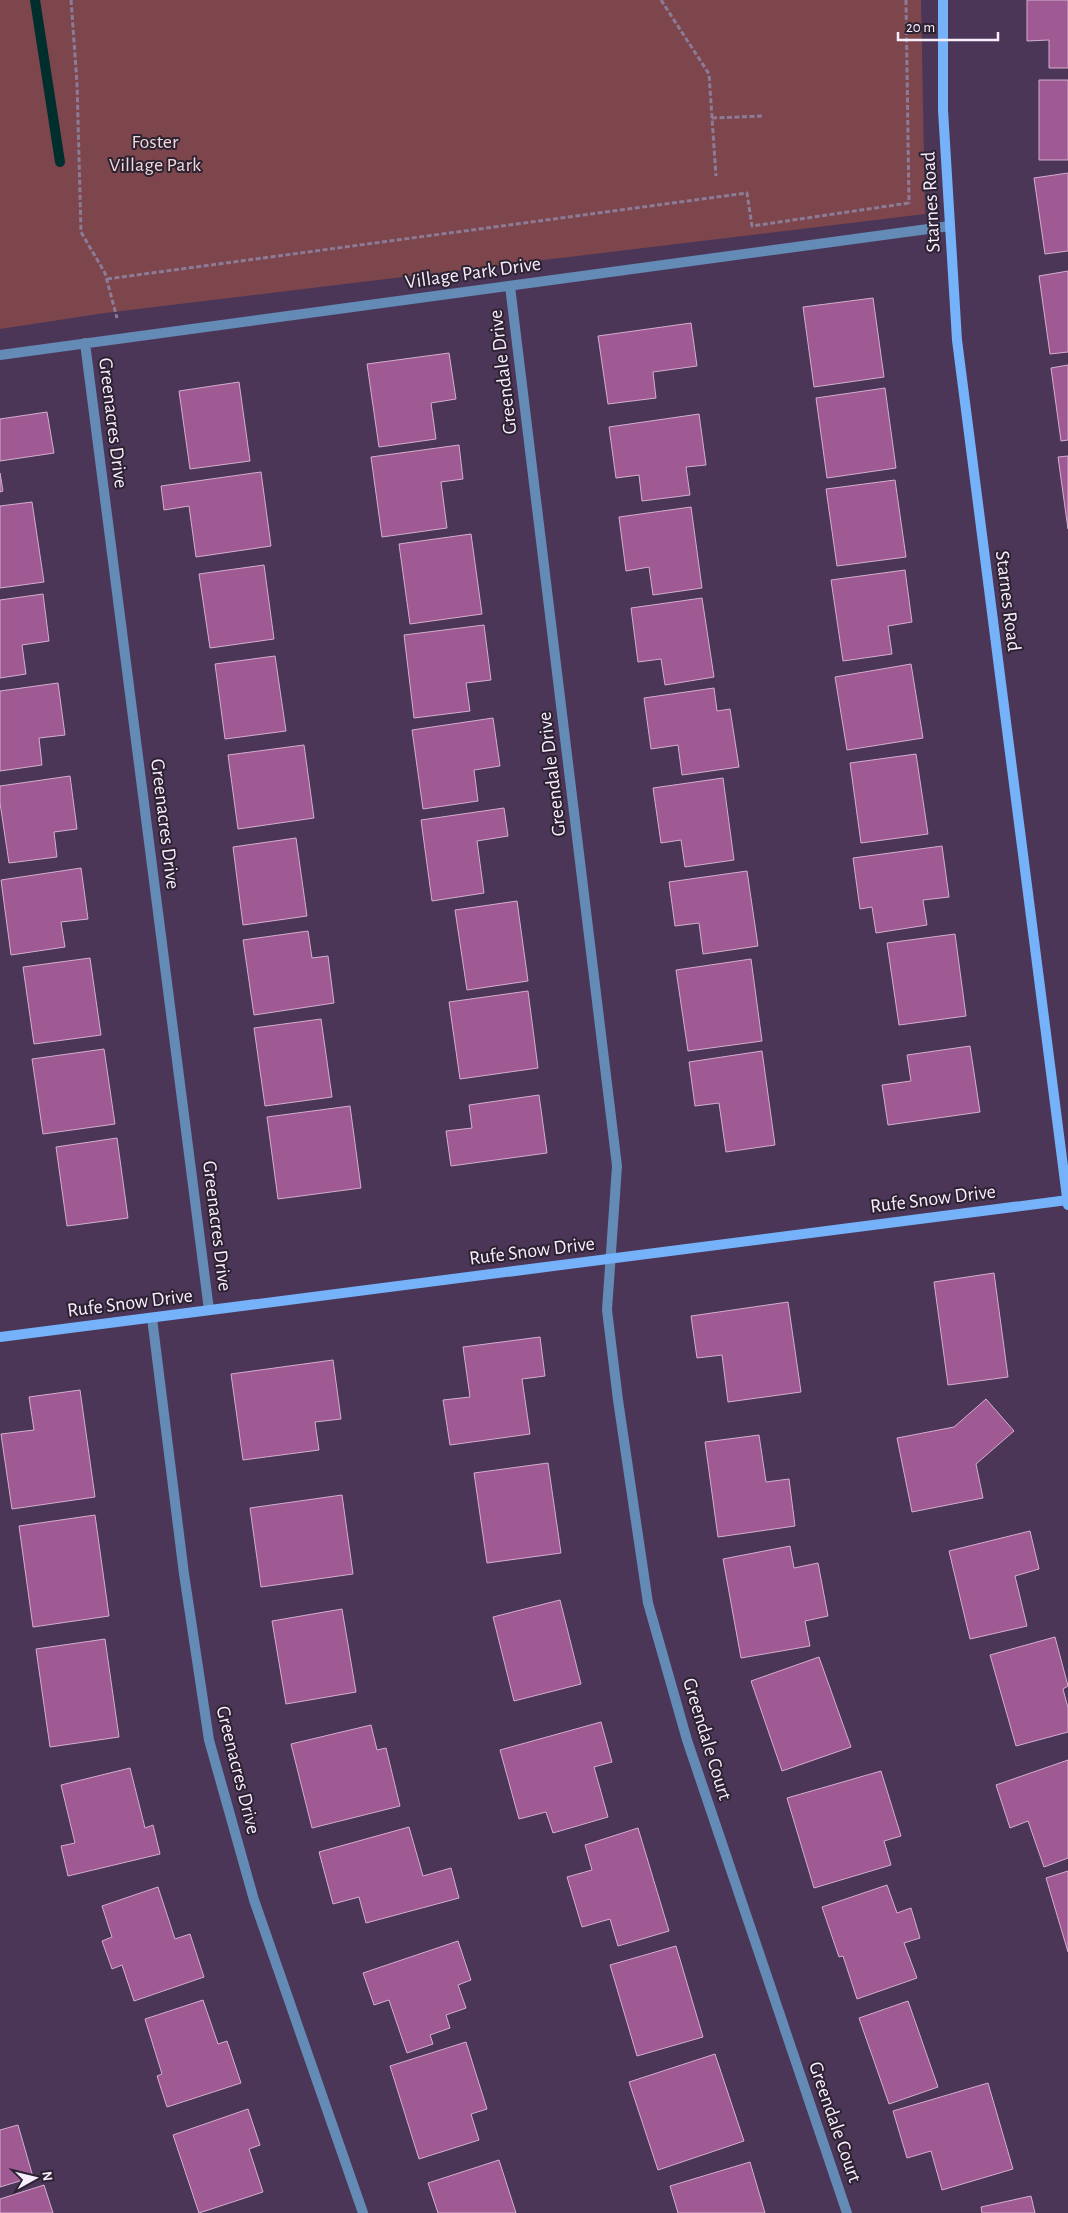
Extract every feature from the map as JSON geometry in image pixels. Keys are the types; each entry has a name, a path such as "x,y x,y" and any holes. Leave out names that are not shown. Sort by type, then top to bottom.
{"main road":[{"name":"Starnes Road","path":"943,0 943,110 957,340 1068,1202"},
{"name":"Rufe Snow Drive","path":"0,1337 610,1258 1068,1202"}],"street":[{"name":"Village Park Drive","path":"0,355 950,226"},
{"name":"Greendale Drive","path":"510,286 617,1166 610,1258"},
{"name":"Greenacres Drive","path":"85,343 210,1310"},
{"name":"Greendale Court","path":"610,1258 607,1310 618,1400 648,1603 687,1740 847,2213"},
{"name":"Greenacres Drive","path":"152,1318 184,1574 209,1740 254,1900 363,2213"}],"path":[{"path":"71,0 77,83 81,232 107,279 116,308 120,338"},
{"path":"661,0 709,74 716,176"},
{"path":"906,0 911,232"},
{"path":"712,118 764,116"},
{"path":"107,279 747,193 752,226 909,203"}],"green space":[{"name":"Foster Village Park","path":"0,0 921,0 925,214 105,313 0,329"}],"building":[{"path":"1027,0 1068,0 1068,68 1049,68 1049,40 1027,41"},
{"path":"1039,80 1068,80 1068,160 1039,160"},
{"path":"1068,173 1068,251 1045,254 1034,178"},
{"path":"1068,271 1068,352 1050,354 1039,276"},
{"path":"873,298 884,377 814,387 803,307"},
{"path":"691,323 697,366 653,372 656,398 608,404 598,336"},
{"path":"449,353 456,399 431,403 436,439 379,447 367,364"},
{"path":"1068,365 1068,440 1061,441 1051,368"},
{"path":"239,382 250,461 190,469 179,391"},
{"path":"885,388 896,468 827,478 816,398"},
{"path":"47,412 54,453 0,461 0,419"},
{"path":"699,414 706,465 686,467 690,495 642,501 639,475 616,478 609,427"},
{"path":"459,445 463,479 441,482 447,528 382,537 371,457"},
{"path":"1068,456 1068,529 1058,457"},
{"path":"261,472 271,546 196,557 189,506 164,510 161,486"},
{"path":"0,473 3,491 0,492"},
{"path":"895,480 906,557 837,566 826,489"},
{"path":"32,502 44,582 0,588 0,506"},
{"path":"691,507 702,588 653,595 649,567 626,571 619,517"},
{"path":"471,534 482,614 410,624 399,544"},
{"path":"264,565 274,639 210,648 199,574"},
{"path":"905,570 912,622 888,626 892,654 843,661 831,580"},
{"path":"43,594 49,641 22,645 26,674 0,678 0,600"},
{"path":"702,598 714,677 665,685 661,659 638,662 631,608"},
{"path":"484,625 491,680 466,683 470,711 414,718 404,635"},
{"path":"275,656 286,731 225,739 215,664"},
{"path":"911,664 923,738 847,750 835,677"},
{"path":"58,683 65,735 39,738 42,765 0,771 0,691"},
{"path":"714,688 717,711 730,709 739,767 682,775 678,745 651,749 644,698"},
{"path":"493,718 500,766 474,770 478,801 423,809 412,730"},
{"path":"304,745 314,818 238,829 228,755"},
{"path":"916,754 928,834 861,843 850,763"},
{"path":"70,776 77,829 54,832 57,857 9,863 0,803 0,786"},
{"path":"723,778 734,860 685,867 681,840 661,843 653,788"},
{"path":"504,808 508,836 477,841 484,893 432,901 421,820"},
{"path":"296,838 307,916 243,925 233,847"},
{"path":"942,846 949,897 923,900 927,925 876,933 872,907 860,909 853,858"},
{"path":"81,868 88,919 61,922 65,947 11,955 1,880"},
{"path":"747,871 758,946 703,954 699,923 675,926 669,882"},
{"path":"517,901 528,981 467,990 455,910"},
{"path":"308,931 312,958 328,956 334,1003 254,1015 243,940"},
{"path":"955,934 966,1016 899,1025 887,943"},
{"path":"90,958 101,1035 34,1044 23,967"},
{"path":"751,959 762,1041 688,1051 676,970"},
{"path":"528,991 538,1068 460,1079 449,1002"},
{"path":"321,1019 332,1097 265,1106 254,1028"},
{"path":"970,1046 980,1112 888,1125 882,1085 911,1081 907,1055"},
{"path":"104,1049 115,1124 43,1134 32,1059"},
{"path":"762,1051 775,1145 726,1152 719,1103 695,1106 689,1062"},
{"path":"539,1095 547,1153 451,1166 446,1131 472,1128 469,1105"},
{"path":"350,1106 361,1188 278,1199 267,1117"},
{"path":"117,1138 128,1218 67,1226 56,1147"},
{"path":"994,1273 1008,1377 948,1385 934,1282"},
{"path":"788,1302 801,1392 728,1402 722,1355 697,1358 691,1316"},
{"path":"540,1337 545,1376 522,1379 530,1434 450,1445 443,1400 470,1397 463,1347"},
{"path":"333,1360 341,1419 315,1422 319,1450 243,1460 231,1374"},
{"path":"80,1390 95,1497 12,1509 1,1434 34,1430 29,1397"},
{"path":"986,1399 1014,1431 976,1464 983,1498 912,1512 897,1438 954,1427"},
{"path":"759,1435 766,1482 789,1479 795,1526 718,1537 705,1442"},
{"path":"548,1463 561,1553 487,1563 474,1473"},
{"path":"342,1495 353,1574 261,1587 250,1508"},
{"path":"95,1515 109,1616 33,1627 19,1526"},
{"path":"1030,1531 1039,1569 1015,1576 1027,1626 970,1639 949,1551"},
{"path":"790,1546 794,1568 818,1563 828,1616 805,1621 810,1646 741,1658 723,1559"},
{"path":"560,1600 581,1684 514,1701 493,1617"},
{"path":"342,1609 356,1692 286,1704 272,1621"},
{"path":"1055,1637 1068,1686 1063,1689 1068,1708 1068,1732 1016,1746 990,1655"},
{"path":"105,1639 119,1737 50,1747 36,1649"},
{"path":"819,1657 851,1747 782,1771 751,1681"},
{"path":"601,1722 612,1762 594,1767 608,1817 553,1833 546,1812 519,1819 500,1750"},
{"path":"371,1725 377,1750 386,1748 400,1806 312,1828 291,1744"},
{"path":"1068,1760 1068,1858 1044,1867 1028,1821 1010,1828 996,1785"},
{"path":"130,1768 145,1828 153,1825 160,1854 68,1876 61,1846 75,1843 61,1785"},
{"path":"881,1771 901,1836 884,1841 891,1865 814,1888 787,1798"},
{"path":"409,1827 423,1876 451,1868 459,1898 366,1923 359,1897 333,1904 319,1852"},
{"path":"638,1828 669,1931 618,1946 610,1919 582,1927 567,1877 592,1870 585,1845"},
{"path":"1068,1871 1068,1952 1046,1878"},
{"path":"887,1885 897,1913 911,1908 920,1938 904,1943 917,1978 857,1999 843,1956 839,1957 822,1907"},
{"path":"158,1887 175,1939 190,1934 204,1977 134,2001 122,1965 112,1969 102,1941 112,1937 102,1906"},
{"path":"458,1941 471,1980 458,1985 466,2008 446,2015 450,2028 430,2035 433,2044 407,2053 389,2000 374,2005 363,1973"},
{"path":"676,1946 703,2037 637,2056 610,1965"},
{"path":"203,2000 218,2044 227,2041 241,2083 167,2107 157,2076 162,2074 145,2019"},
{"path":"908,2001 938,2087 889,2104 859,2018"},
{"path":"466,2042 487,2109 471,2114 479,2140 419,2159 390,2066"},
{"path":"715,2054 744,2141 658,2170 629,2082"},
{"path":"988,2083 1013,2169 942,2190 931,2151 907,2158 893,2111"},
{"path":"248,2109 260,2145 249,2149 263,2192 199,2213 173,2135"},
{"path":"18,2125 33,2177 0,2187 0,2130"},
{"path":"499,2160 516,2213 438,2213 428,2183"},
{"path":"750,2162 765,2213 678,2213 670,2186"},
{"path":"44,2185 53,2213 0,2213 0,2199"},
{"path":"1031,2196 1035,2213 982,2213 981,2207"}],"waterway":[{"path":"35,0 60,162"}]}
